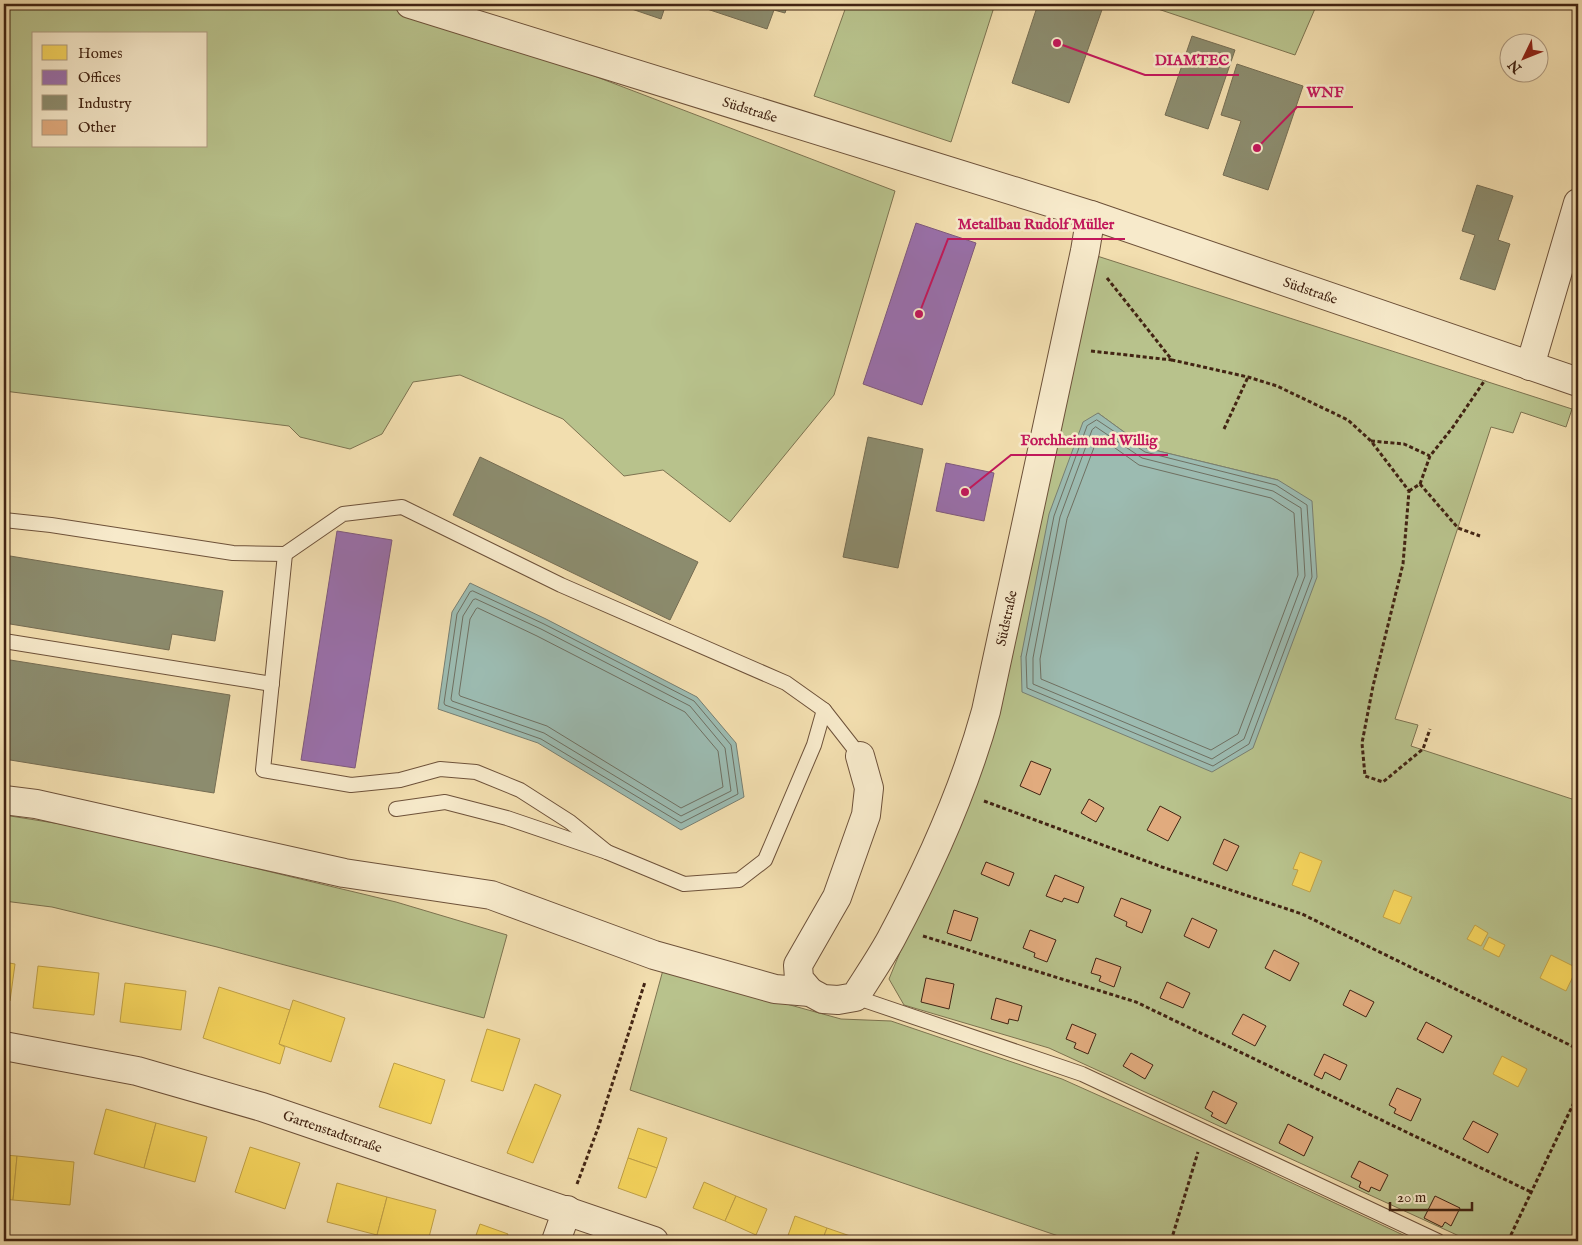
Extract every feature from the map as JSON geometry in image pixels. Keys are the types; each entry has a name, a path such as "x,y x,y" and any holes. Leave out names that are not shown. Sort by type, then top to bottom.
{"street":[{"name":"Südstraße","path":"410,4 1091,215 1578,382"},
{"path":"1530,366 1578,203"},
{"name":"Südstraße","path":"855,997 896,928 943,836 978,740 986,711 1085,251 1091,215"},
{"path":"855,997 838,1000 823,999 810,992 799,979 798,965 837,897 866,815 869,788 860,756"},
{"path":"4,800 36,804 344,872 491,895 654,955 775,989 810,992"},
{"name":"Gartenstadtstraße","path":"4,1046 137,1071 262,1107 654,1241"},
{"path":"556,1241 567,1210"}],"lane":[{"path":"4,520 51,525 233,553 285,554 343,514 402,506 561,585 786,683 824,710 860,756"},
{"path":"285,554 263,770 351,784 400,780 440,769 476,772 520,790 570,822 607,852"},
{"path":"4,641 272,684"},
{"path":"396,809 445,802 506,818 607,852 684,884 739,880 765,860 814,745 824,710"},
{"path":"855,997 1082,1074 1438,1241"}],"path":[{"path":"1085,251 1172,360"},
{"path":"1063,349 1172,360 1248,377 1278,386 1348,420 1371,441 1409,491 1403,564 1373,686 1362,743 1365,776 1383,782 1423,749 1430,729"},
{"path":"1409,491 1420,484 1430,456 1453,427 1502,356"},
{"path":"1224,428 1248,377"},
{"path":"1371,441 1404,444 1430,456"},
{"path":"1420,484 1458,528 1480,536"},
{"path":"959,791 1162,867 1302,914 1578,1048"},
{"path":"896,928 1136,1002 1531,1192"},
{"path":"567,1210 598,1128 654,955"},
{"path":"1508,1241 1578,1094"},
{"path":"1172,1241 1204,1132"}],"green space":[{"path":"4,4 406,4 895,191 834,395 730,522 663,470 624,476 563,419 460,375 413,382 382,434 350,449 300,437 289,426 4,391"},
{"path":"847,4 995,4 951,142 814,96"},
{"path":"1143,4 1317,4 1295,55"},
{"path":"1094,255 1572,409 1566,427 1521,412 1513,433 1491,427 1395,719 1418,725 1411,746 1578,801 1578,1241 1470,1241 1049,1048 904,1005 889,979 997,717 1005,689","holes":["1098,413 1146,448 1278,480 1021,657"]},
{"path":"4,815 92,829 396,902 507,935 484,1018 217,947 52,907 4,901"},
{"path":"663,970 841,1019 891,1021 1062,1079 1243,1160 1416,1241 1073,1241 630,1090"}],"water":[{"path":"1098,413 1146,448 1278,480 1312,501 1317,577 1253,748 1212,772 1022,692 1021,657 1049,514 1083,422"},
{"path":"470,583 546,619 697,697 736,743 744,797 681,830 538,743 438,709 452,612"}],"building: Homes":[{"path":"1300,852 1322,861 1310,892 1292,885 1298,870 1293,869"},
{"path":"1394,890 1412,897 1400,924 1383,917"},
{"path":"1475,925 1488,933 1481,946 1467,939"},
{"path":"1489,937 1505,945 1499,957 1483,949"},
{"path":"1551,955 1577,968 1566,991 1540,978"},
{"path":"4,962 15,964 10,1001 4,1000"},
{"path":"38,966 99,973 94,1015 33,1008"},
{"path":"125,983 186,991 181,1030 120,1022"},
{"path":"219,987 290,1010 279,1044 285,1047 280,1064 203,1038"},
{"path":"293,1000 345,1018 331,1062 279,1044"},
{"path":"487,1029 520,1039 503,1091 471,1081"},
{"path":"1502,1056 1527,1069 1518,1087 1493,1074"},
{"path":"394,1063 445,1080 431,1124 379,1107"},
{"path":"535,1084 561,1095 533,1163 507,1153"},
{"path":"106,1109 156,1123 144,1168 94,1154"},
{"path":"156,1123 207,1137 195,1182 144,1168"},
{"path":"638,1128 667,1138 657,1168 628,1158"},
{"path":"250,1147 300,1163 285,1209 235,1192"},
{"path":"4,1155 17,1156 13,1200 4,1199"},
{"path":"17,1156 74,1162 70,1205 13,1200"},
{"path":"628,1158 657,1168 646,1198 618,1188"},
{"path":"704,1182 736,1196 725,1221 693,1208"},
{"path":"337,1183 387,1197 377,1235 327,1222"},
{"path":"736,1196 767,1209 756,1235 725,1221"},
{"path":"387,1197 436,1210 428,1241 400,1241 377,1235"},
{"path":"795,1216 827,1228 822,1241 786,1241"},
{"path":"480,1224 508,1234 505,1241 474,1241"},
{"path":"827,1228 859,1239 858,1241 822,1241"}],"building: Offices":[{"path":"916,223 976,243 922,405 863,384"},
{"path":"946,463 994,473 984,521 936,511"},
{"path":"337,531 392,540 355,768 301,760"}],"building: Industry":[{"path":"617,4 666,4 661,19"},
{"path":"692,4 788,4 785,13 774,10 767,29"},
{"path":"1038,4 1104,4 1069,103 1012,83"},
{"path":"1192,36 1235,50 1208,129 1165,115"},
{"path":"1237,64 1303,86 1268,190 1223,175 1241,121 1221,115"},
{"path":"1477,185 1513,196 1498,240 1510,244 1495,290 1460,279 1475,235 1462,231"},
{"path":"868,437 923,449 898,568 843,557"},
{"path":"480,457 698,562 670,620 453,515"},
{"path":"4,555 223,591 215,641 172,634 169,650 4,623"},
{"path":"4,659 230,695 214,793 4,759"}],"building: Other":[{"path":"1031,761 1051,769 1040,795 1020,786"},
{"path":"1089,799 1104,808 1096,822 1081,813"},
{"path":"1160,806 1181,817 1168,841 1147,830"},
{"path":"1224,839 1239,846 1227,871 1213,864"},
{"path":"986,862 1014,873 1009,886 981,874"},
{"path":"1055,875 1084,887 1078,903 1064,898 1062,902 1046,896"},
{"path":"1121,898 1151,910 1142,933 1126,926 1127,922 1114,916"},
{"path":"954,910 978,918 971,941 947,933"},
{"path":"1192,918 1217,930 1209,948 1184,936"},
{"path":"1030,930 1056,940 1047,962 1034,957 1035,953 1023,948"},
{"path":"1274,950 1299,963 1290,981 1265,968"},
{"path":"1096,958 1121,967 1114,987 1099,981 1101,976 1091,973"},
{"path":"926,978 954,984 949,1009 921,1002"},
{"path":"1167,982 1190,993 1183,1008 1160,998"},
{"path":"1350,990 1374,1002 1366,1017 1343,1005"},
{"path":"996,998 1022,1006 1018,1021 1009,1019 1008,1024 991,1019"},
{"path":"1243,1014 1266,1026 1255,1046 1232,1034"},
{"path":"1426,1022 1452,1036 1443,1053 1417,1039"},
{"path":"1072,1024 1096,1034 1088,1054 1074,1048 1076,1043 1066,1039"},
{"path":"1131,1053 1153,1065 1145,1079 1123,1066"},
{"path":"1324,1054 1347,1065 1340,1080 1325,1072 1322,1079 1314,1075"},
{"path":"1397,1088 1421,1099 1411,1121 1394,1113 1396,1109 1389,1105"},
{"path":"1213,1091 1237,1103 1226,1124 1211,1116 1213,1113 1205,1108"},
{"path":"1473,1121 1498,1134 1488,1153 1463,1139"},
{"path":"1288,1124 1313,1137 1304,1156 1279,1143"},
{"path":"1359,1161 1388,1175 1380,1191 1371,1187 1369,1192 1359,1187 1361,1182 1351,1177"},
{"path":"1435,1196 1460,1208 1451,1226 1445,1222 1442,1227 1424,1218"}],"place":[{"name":"DIAMTEC","path":"1057,43"},
{"name":"WNF","path":"1257,148"},
{"name":"Metallbau Rudolf Müller","path":"919,314"},
{"name":"Forchheim und Willig","path":"965,492"}]}
